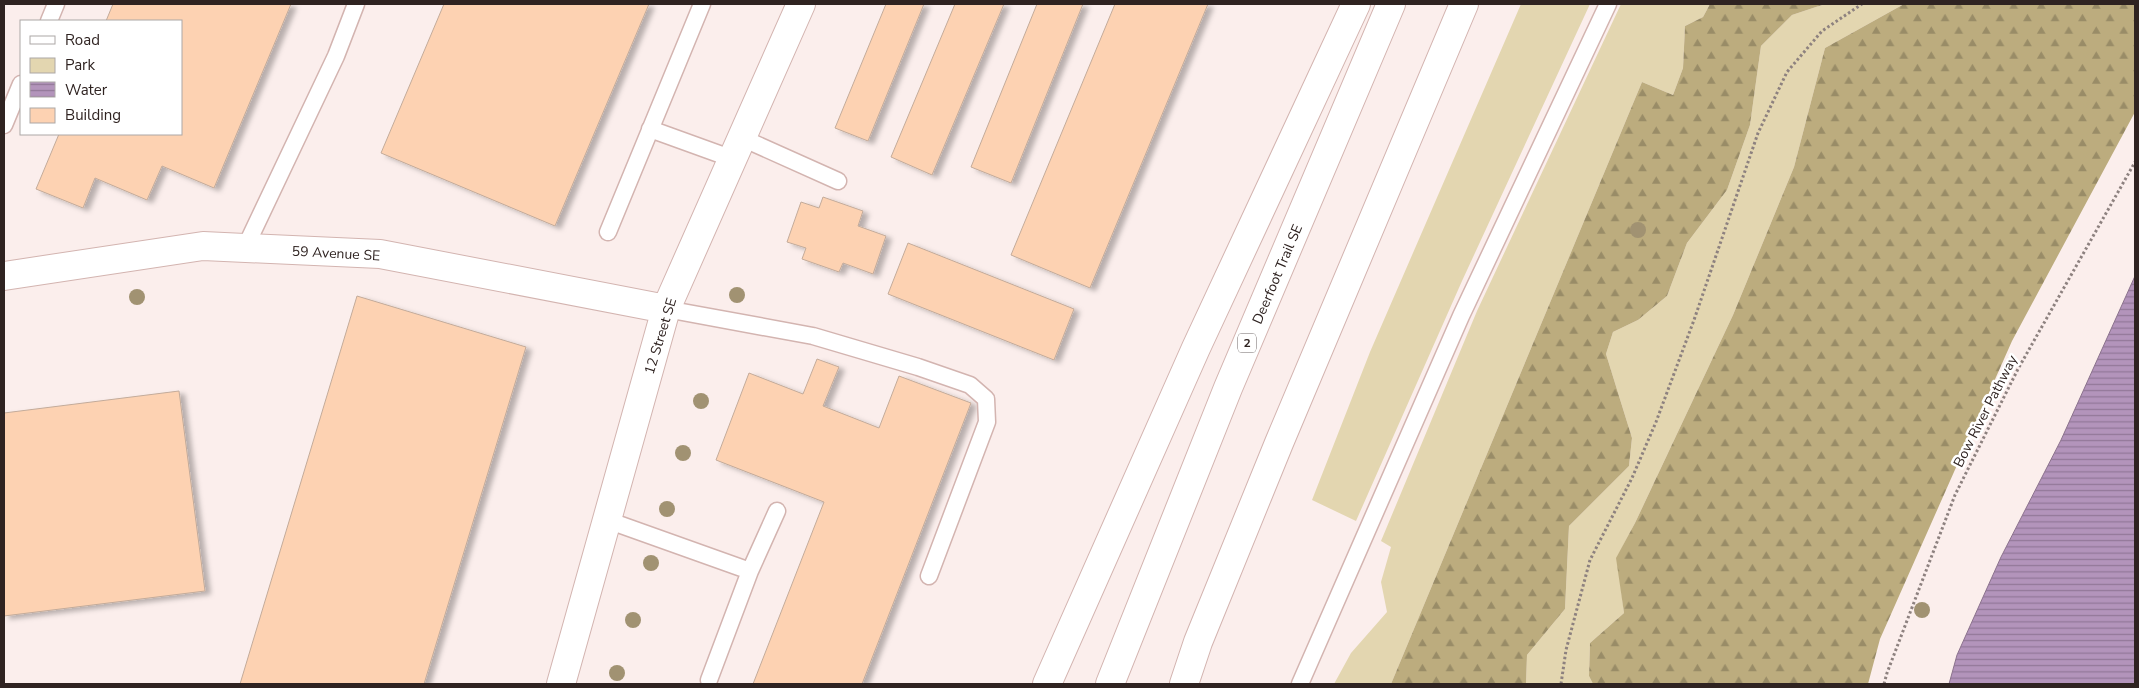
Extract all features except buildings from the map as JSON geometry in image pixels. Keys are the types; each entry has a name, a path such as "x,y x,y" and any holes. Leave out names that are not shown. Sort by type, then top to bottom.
{"main road":[{"name":"12 Street SE","path":"561,684 666,309 801,4"},
{"path":"1047,684 1196,348 1356,4"},
{"name":"Deerfoot Trail SE","path":"1110,684 1228,388 1391,4"},
{"path":"1184,684 1198,642 1279,443 1464,4"},
{"name":"59 Avenue SE","path":"4,276 203,246 380,254 666,309"}],"lane":[{"path":"49,20 56,4"},
{"path":"245,248 336,56 356,4"},
{"path":"608,232 702,4"},
{"path":"1300,684 1461,316 1608,4"},
{"path":"4,125 7,109 20,86"},
{"path":"650,129 737,149 838,181"},
{"path":"666,309 813,336 970,385 986,399 987,422 929,576"},
{"path":"709,680 750,570 777,511"},
{"path":"607,520 750,570"}],"path":[{"path":"1561,684 1566,650 1590,560 1632,478 1656,422 1694,320 1745,166 1758,133 1787,72 1822,31 1862,4"},
{"name":"Bow River Pathway","path":"1884,684 1955,494 2018,369 2135,162"}],"green space":[{"path":"1521,4 1590,4 1462,281 1356,521 1312,500 1370,352"},
{"path":"1621,4 1710,4 1703,17 1685,26 1683,68 1673,95 1642,82 1391,684 1334,684 1351,653 1387,612 1381,582 1391,547 1381,541 1477,311"},
{"path":"1710,4 1825,4 1792,15 1761,46 1750,125 1727,190 1687,243 1667,296 1638,320 1613,332 1606,354 1632,438 1629,466 1569,526 1565,609 1527,655 1526,684 1391,684 1642,82 1673,95 1683,68 1685,26 1703,17"},
{"path":"1825,4 1904,4 1825,48 1794,167 1733,315 1635,523 1617,557 1624,613 1590,643 1589,676 1593,684 1526,684 1527,655 1565,609 1569,526 1629,466 1632,438 1606,354 1613,332 1638,320 1667,296 1687,243 1727,190 1750,125 1761,46 1792,15"},
{"path":"1904,4 2135,4 2135,112 2012,341 1880,639 1868,684 1593,684 1589,676 1590,643 1624,613 1616,558 1635,523 1733,315 1794,167 1825,48"}],"water":[{"path":"2135,276 2135,684 1949,684 1957,655 2001,557 2061,440"}]}
